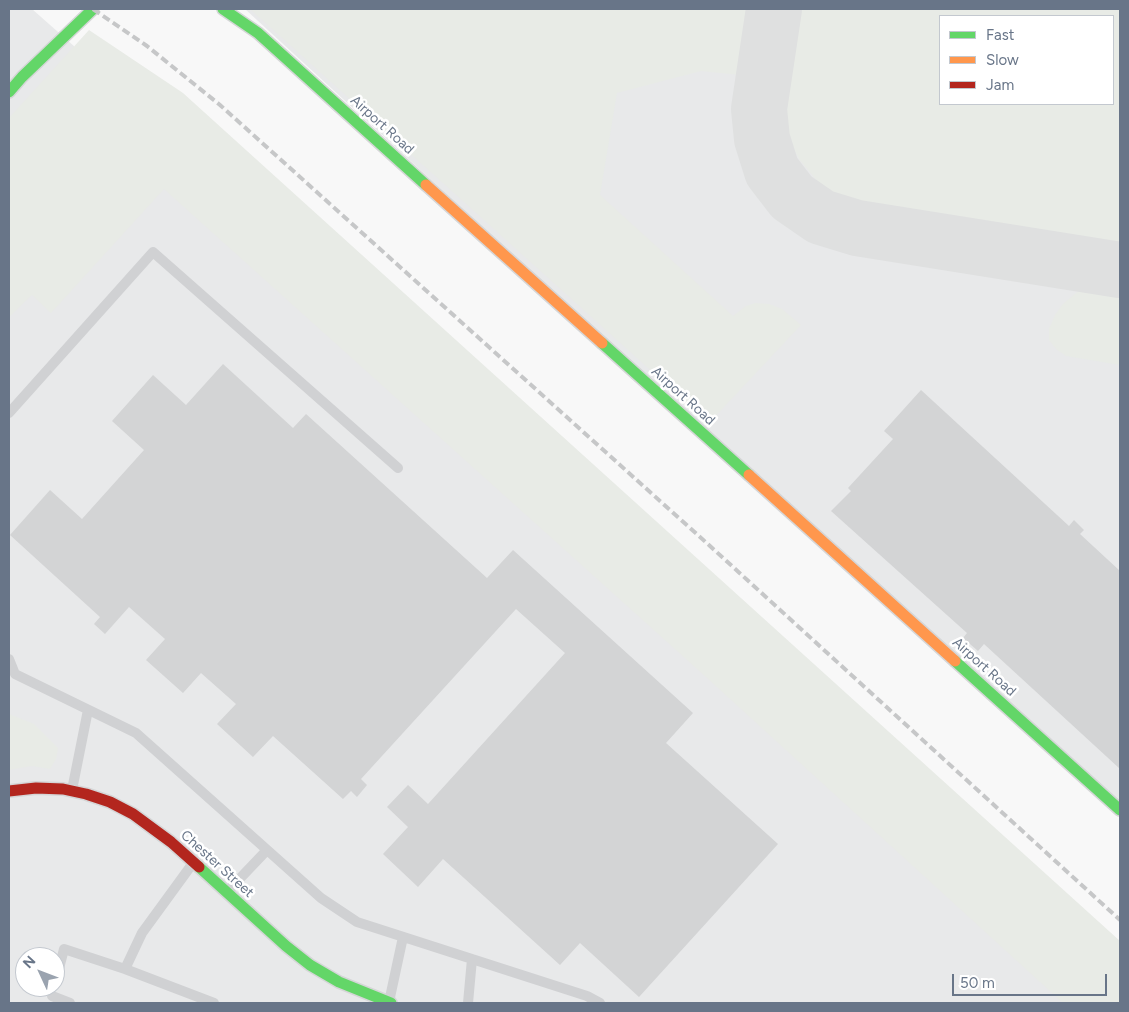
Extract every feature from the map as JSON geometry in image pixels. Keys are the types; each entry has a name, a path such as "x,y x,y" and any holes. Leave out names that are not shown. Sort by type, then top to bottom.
{"street":[{"path":"9,92 22,77 93,9"},
{"name":"Airport Road","path":"223,9 258,33 1120,810"},
{"path":"9,85 22,77"},
{"name":"Chester Street","path":"9,791 36,788 63,789 110,802 132,814 153,827 286,946 310,965 339,982 390,1003"}],"lane":[{"path":"9,413 153,252 398,468"},
{"path":"9,659 15,674 136,733 322,898 357,922 587,996 600,1003"},
{"path":"72,791 88,710"},
{"path":"227,893 267,850"},
{"path":"125,969 142,933 193,862"},
{"path":"390,1003 403,937"},
{"path":"65,949 125,969 214,1003"},
{"path":"468,1003 472,959"}],"shaded area":[{"path":"9,9 32,9 1120,970 1120,1003 9,1003"},
{"path":"245,9 1120,9 1120,813"},
{"path":"250,9 750,9 740,75 701,71 617,93 600,195 733,316 746,306 755,303 769,304 782,309 801,325 709,423"},
{"path":"799,9 1120,9 1120,244 854,200 835,193 818,182 799,159 789,139 786,121 788,75"},
{"path":"89,30 183,93 1120,941 1120,1003 1063,1003 706,677 164,189 51,313 32,295 9,317 9,118"},
{"path":"1082,288 1120,294 1120,365 1066,356 1056,349 1049,340 1049,329 1055,315 1063,304"},
{"path":"9,714 34,724 58,748 56,759 50,769 32,766 9,770"}],"building":[{"path":"223,364 293,428 306,414 487,578 513,550 693,713 666,743 778,844 639,997 580,943 560,965 443,859 418,887 383,854 408,827 387,807 408,785 428,804 565,653 516,609 361,779 367,785 357,797 351,791 343,799 273,736 253,757 217,724 236,704 201,673 183,693 146,660 165,639 129,607 105,634 94,624 100,617 10,535 50,490 82,519 144,450 112,421 153,375 186,405"},
{"path":"921,390 1069,526 1074,520 1084,530 1080,534 1120,571 1119,768 984,644 978,651 963,638 967,633 831,511 851,491 848,488 893,439 884,431"}],"taxiway":[{"path":"774,9 759,109 762,139 772,171 792,197 821,217 857,228 1120,270"}],"railway":[{"path":"93,9 147,46 220,105 710,546 1120,920"}],"traffic: fast":[{"path":"9,92 22,77 93,9"},
{"path":"223,9 258,33 426,185"},
{"path":"602,343 749,475"},
{"path":"955,661 1120,810"},
{"path":"199,867 286,946 310,965 339,982 391,1003"}],"traffic: slow":[{"path":"426,185 602,343"},
{"path":"749,475 955,661"}],"traffic: jam":[{"path":"9,791 36,788 63,789 110,802 133,814 171,842 199,867"}]}
